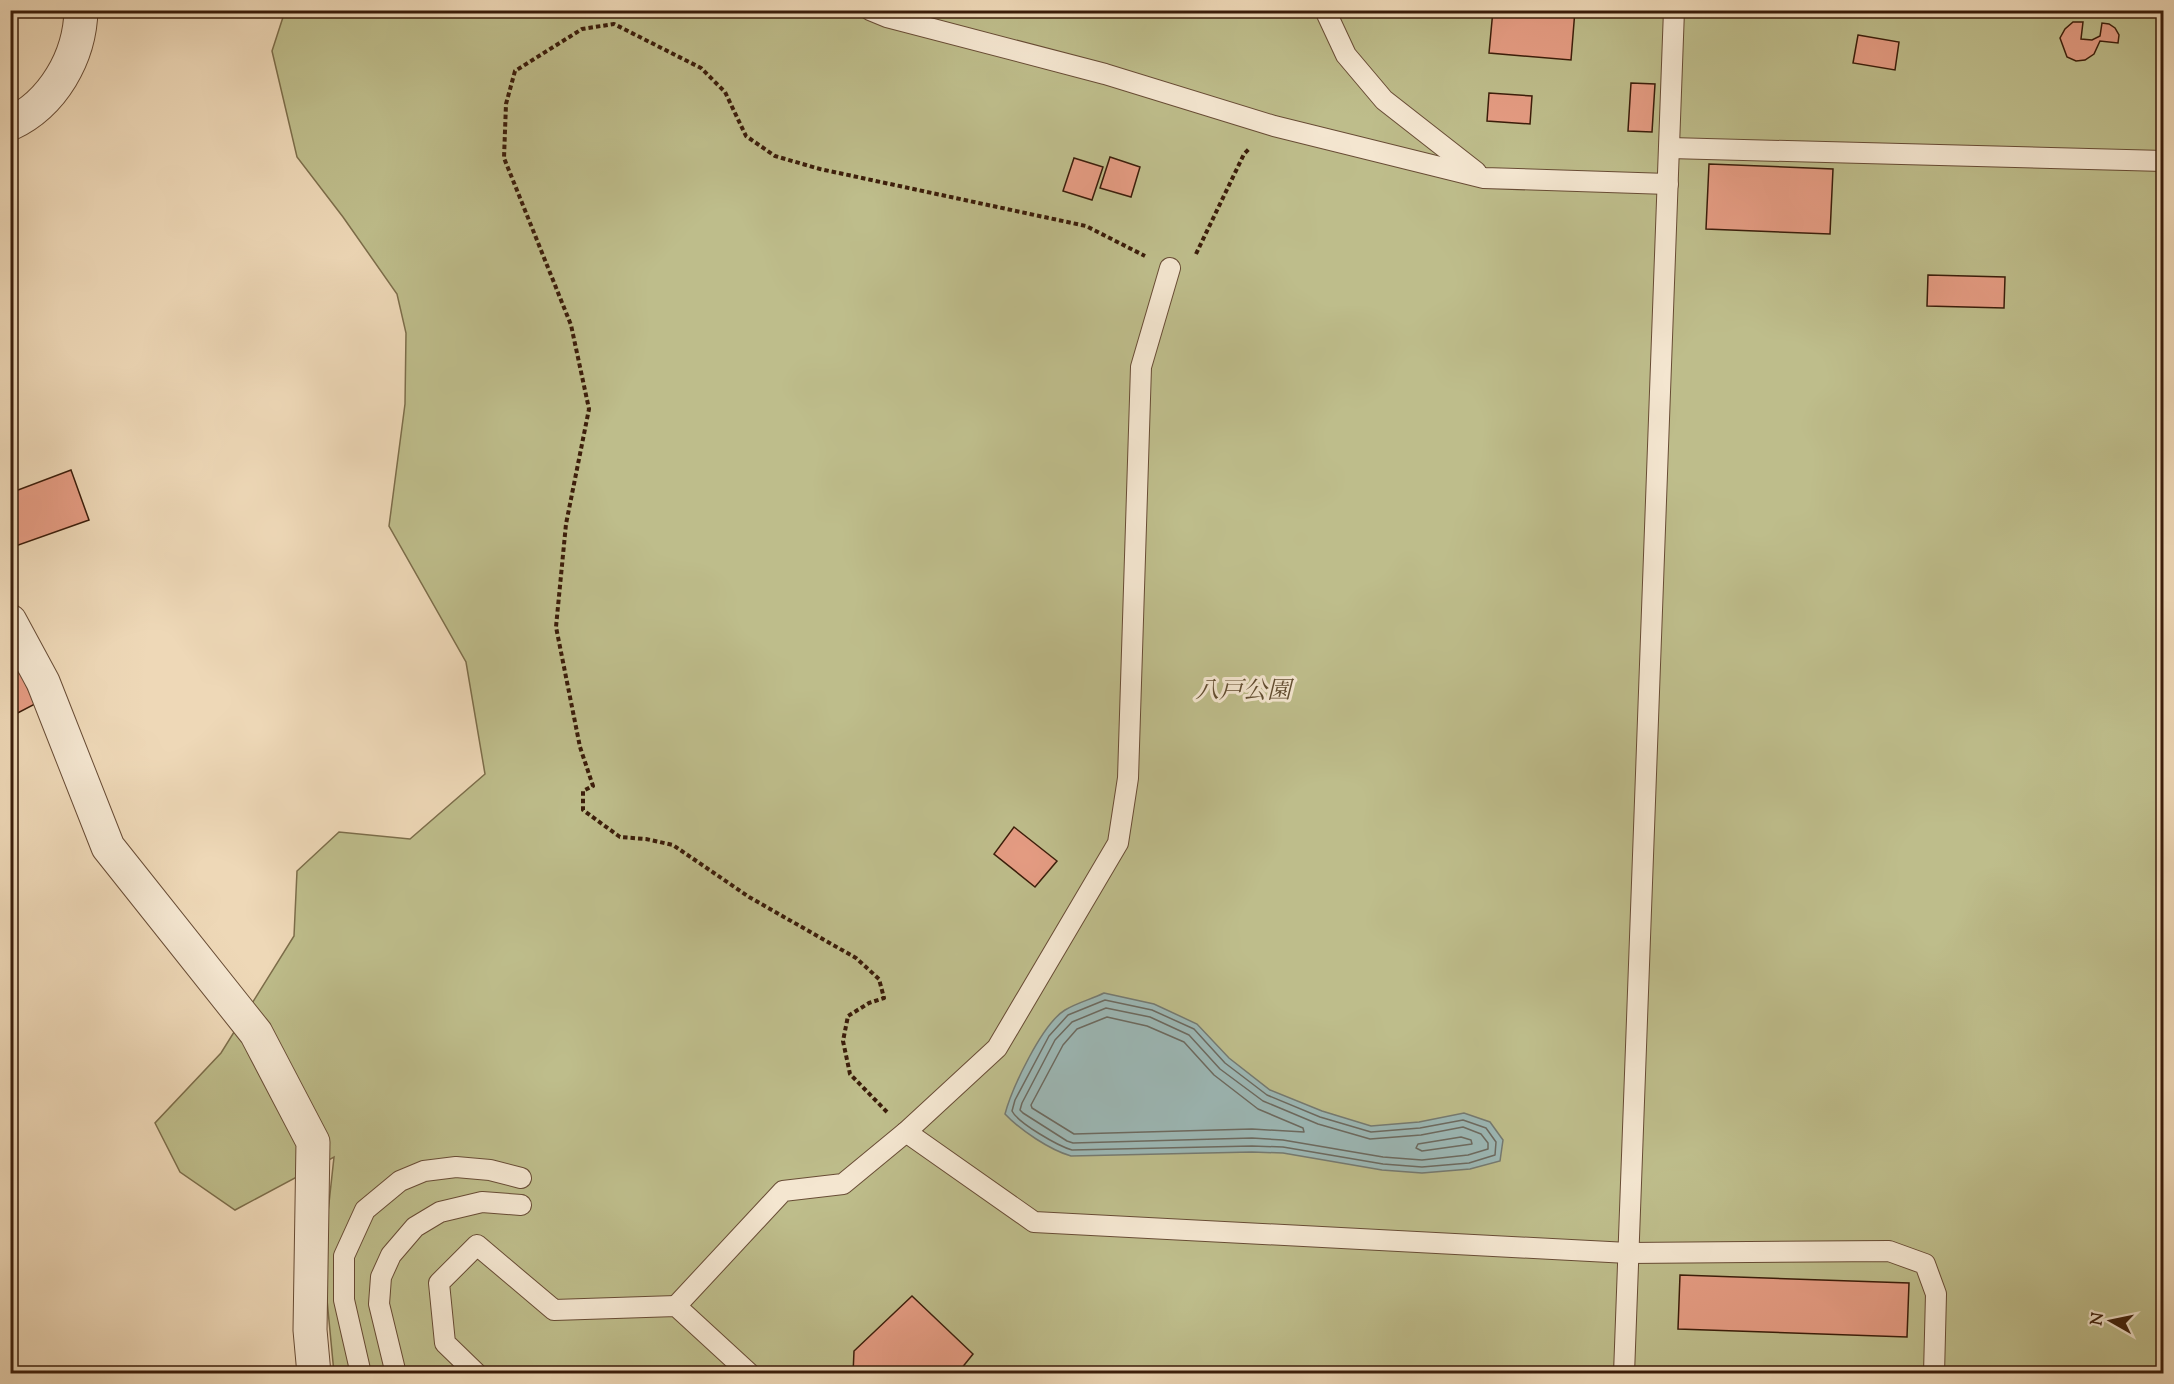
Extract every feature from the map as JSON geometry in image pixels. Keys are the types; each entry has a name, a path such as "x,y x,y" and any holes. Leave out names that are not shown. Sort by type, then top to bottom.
{"street":[{"path":"10,124 22,119 52,92 67,68 71,60 81,10"},
{"path":"10,621 43,682 108,847 256,1033 312,1142 309,1330 314,1374"}],"lane":[{"path":"870,10 887,17 1105,74 1274,126 1484,178 1668,184"},
{"path":"1325,10 1346,56 1383,100 1484,178"},
{"path":"1624,1374 1674,10"},
{"path":"1670,148 2163,161"},
{"path":"676,1306 783,1191 843,1184 906,1132 998,1048 1118,843 1128,778 1141,367 1170,268"},
{"path":"906,1132 1034,1222 1628,1253 1889,1251 1925,1264 1936,1294 1934,1374"},
{"path":"361,1374 344,1300 344,1257 365,1210 400,1181 424,1171 456,1167 490,1170 521,1178"},
{"path":"396,1374 379,1304 381,1277 392,1254 416,1227 440,1212 482,1202 521,1205"},
{"path":"477,1374 445,1343 439,1283 477,1245 554,1310 676,1306 750,1374"}],"path":[{"path":"906,1132 849,1074 843,1041 848,1016 869,1003 885,998 879,979 856,958 749,897 673,845 646,838 620,837 583,810 583,791 593,786 580,747 556,627 566,524 589,409 571,325 504,158 506,104 515,71 582,29 615,24 701,68 725,92 746,136 775,156 820,169 1086,226 1170,268 1194,259 1244,154 1274,126"}],"green space":[{"name":"八戸公園","path":"285,11 2163,11 2163,1373 334,1373 323,1258 334,1157 235,1210 180,1172 155,1123 221,1053 294,936 297,871 339,832 410,839 485,774 466,662 389,526 405,404 406,333 397,294 297,157 272,51"}],"water":[{"path":"1104,993 1154,1004 1197,1024 1229,1058 1270,1090 1322,1111 1371,1126 1419,1122 1464,1113 1490,1122 1503,1140 1500,1161 1470,1169 1422,1173 1382,1170 1283,1153 1071,1156 1063,1153 1036,1139 1005,1114 1029,1057 1056,1017 1074,1005"}],"building":[{"path":"1493,10 1575,10 1571,60 1489,53"},
{"path":"2073,22 2083,22 2081,39 2092,40 2100,36 2102,23 2109,24 2119,35 2118,43 2100,41 2094,54 2085,60 2076,61 2067,57 2060,38"},
{"path":"1858,35 1899,42 1895,70 1853,63"},
{"path":"1631,83 1655,84 1652,132 1628,131"},
{"path":"1489,93 1532,96 1530,124 1487,121"},
{"path":"1110,157 1140,167 1131,197 1100,188"},
{"path":"1074,158 1103,167 1092,200 1063,191"},
{"path":"1709,164 1833,169 1830,234 1706,229"},
{"path":"1928,275 2005,277 2004,308 1927,306"},
{"path":"71,470 89,520 10,548 10,493"},
{"path":"20,672 35,704 10,717 10,676"},
{"path":"1014,827 1057,861 1035,887 994,854"},
{"path":"1680,1275 1909,1283 1907,1337 1678,1329"},
{"path":"912,1296 973,1354 957,1374 853,1374 854,1351"}]}
